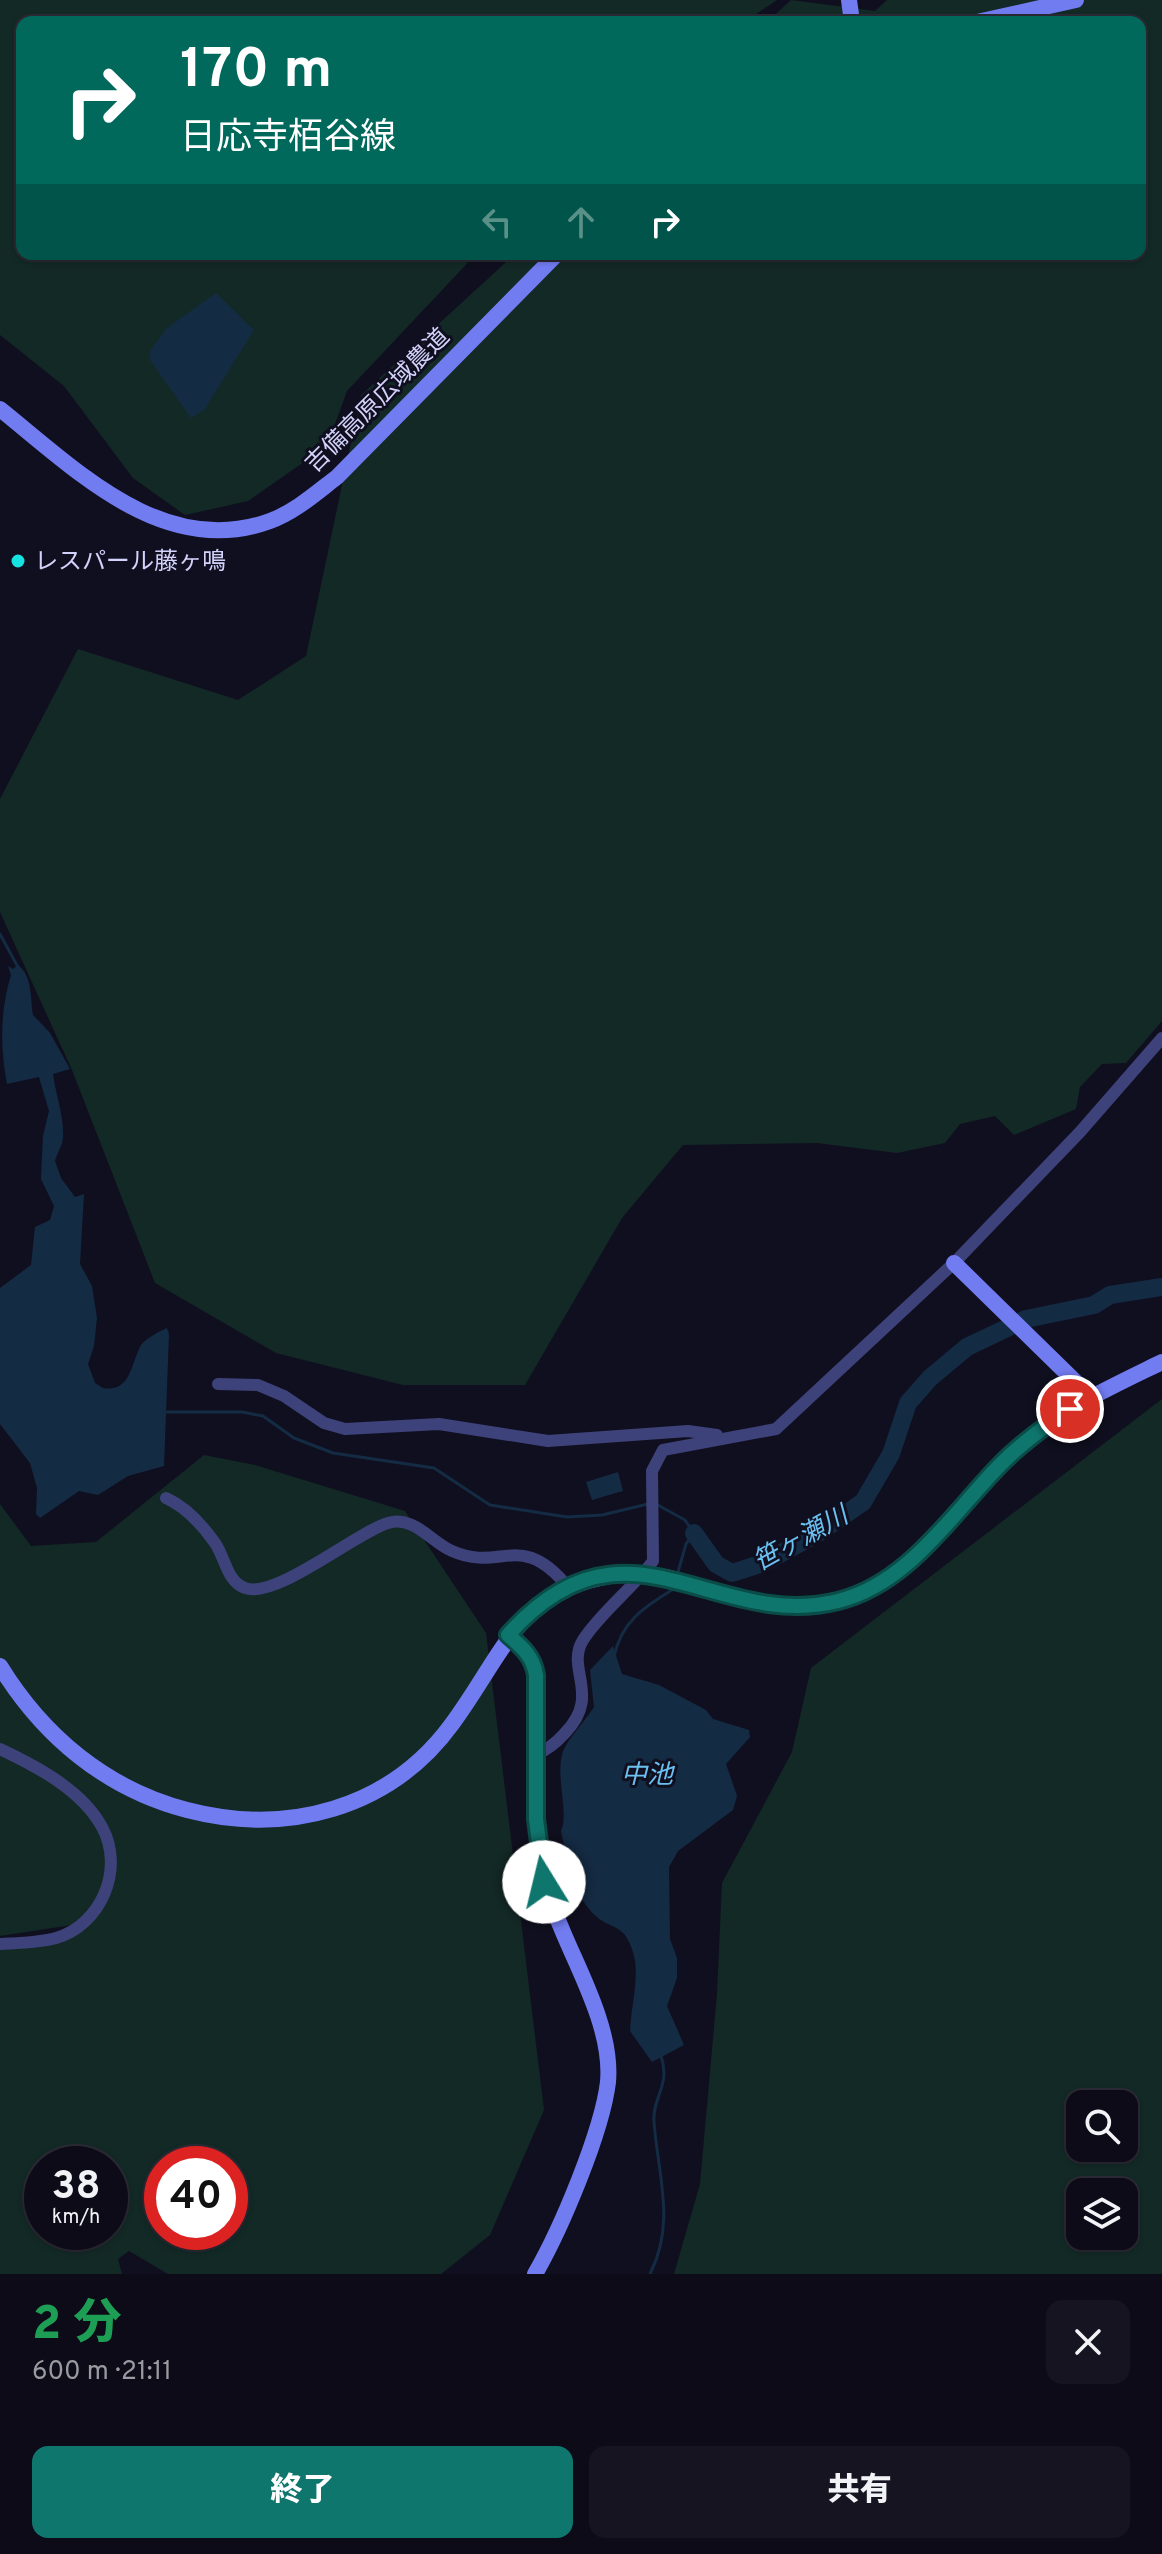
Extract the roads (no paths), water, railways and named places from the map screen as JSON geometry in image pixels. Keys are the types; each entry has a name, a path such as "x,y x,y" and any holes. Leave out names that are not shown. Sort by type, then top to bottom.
{"street":[{"path":"1004,16 1076,0"},
{"name":"吉備高原広域農道","path":"0,409 89,480 168,524 224,531 272,521 302,504 337,477 551,260"},
{"path":"535,1755 547,1750 580,1714 583,1701 580,1648 653,1561 652,1471 663,1450 776,1429 954,1263 1080,1132 1162,1038"},
{"path":"954,1263 1091,1397"},
{"path":"0,1666 6,1686 61,1743 129,1789 214,1818 283,1820 336,1810 363,1799 409,1770 453,1723 508,1635 538,1605 568,1587 593,1579 627,1574 666,1577 754,1601 816,1605 848,1598 876,1586 908,1562 1025,1441 1091,1397 1162,1362"},
{"path":"218,1384 258,1385 284,1396 324,1423 345,1429 439,1424 490,1435 548,1441 688,1431 732,1437"},
{"path":"166,1498 201,1526 217,1545 231,1576 243,1588 254,1590 306,1570 389,1522 422,1528 454,1552 532,1557 545,1561 568,1587"},
{"path":"508,1635 534,1663 536,1819 544,1882 558,1929 597,2012 608,2058 608,2081 596,2130 558,2230 535,2274"},
{"path":"0,1749 48,1774 88,1810 108,1840 111,1870 99,1904 77,1928 56,1938 0,1944"}],"water":[{"path":"216,293 254,330 204,410 191,418 150,360 150,351 167,328"},
{"path":"18,965 29,982 33,1015 50,1033 70,1069 53,1074 63,1129 62,1143 55,1161 61,1178 75,1197 84,1194 80,1264 92,1286 97,1318 94,1346 88,1364 95,1383 103,1388 119,1386 129,1375 143,1343 167,1328 169,1334 164,1466 128,1476 98,1495 79,1491 40,1518 36,1514 37,1488 30,1463 0,1424 0,1288 31,1265 35,1227 50,1220 54,1206 41,1179 43,1136 49,1111 39,1077 7,1084 2,1029 11,975 8,966 13,969"},
{"path":"618,1472 623,1491 592,1500 586,1482"},
{"name":"中池","path":"613,1646 622,1674 659,1685 706,1710 713,1719 749,1730 750,1737 726,1764 737,1796 733,1810 678,1851 669,1867 670,1939 677,1958 677,1978 667,2006 684,2045 652,2062 630,2031 636,1979 635,1958 629,1941 621,1931 597,1917 582,1899 572,1877 561,1831 564,1815 560,1774 562,1755 594,1707 590,1670"}],"waterway":[{"path":"0,934 19,969"},
{"name":"笹ヶ瀬川","path":"694,1533 716,1564 732,1573 763,1563 820,1532 863,1502 891,1454 908,1403 930,1378 967,1347 1026,1319 1094,1305 1110,1295 1162,1287"},
{"path":"164,1412 242,1412 263,1416 294,1438 333,1453 434,1468 490,1505 567,1517 602,1515 648,1504"},
{"name":"笹ヶ瀬川","path":"656,1504 685,1520 694,1533 686,1544 678,1572"},
{"path":"614,1657 628,1625 643,1609 672,1590 674,1583"},
{"path":"650,2274 658,2255 664,2218 654,2122 664,2075 661,2056"}],"place":[{"name":"レスパール藤ヶ鳴","path":"18,561"}]}
